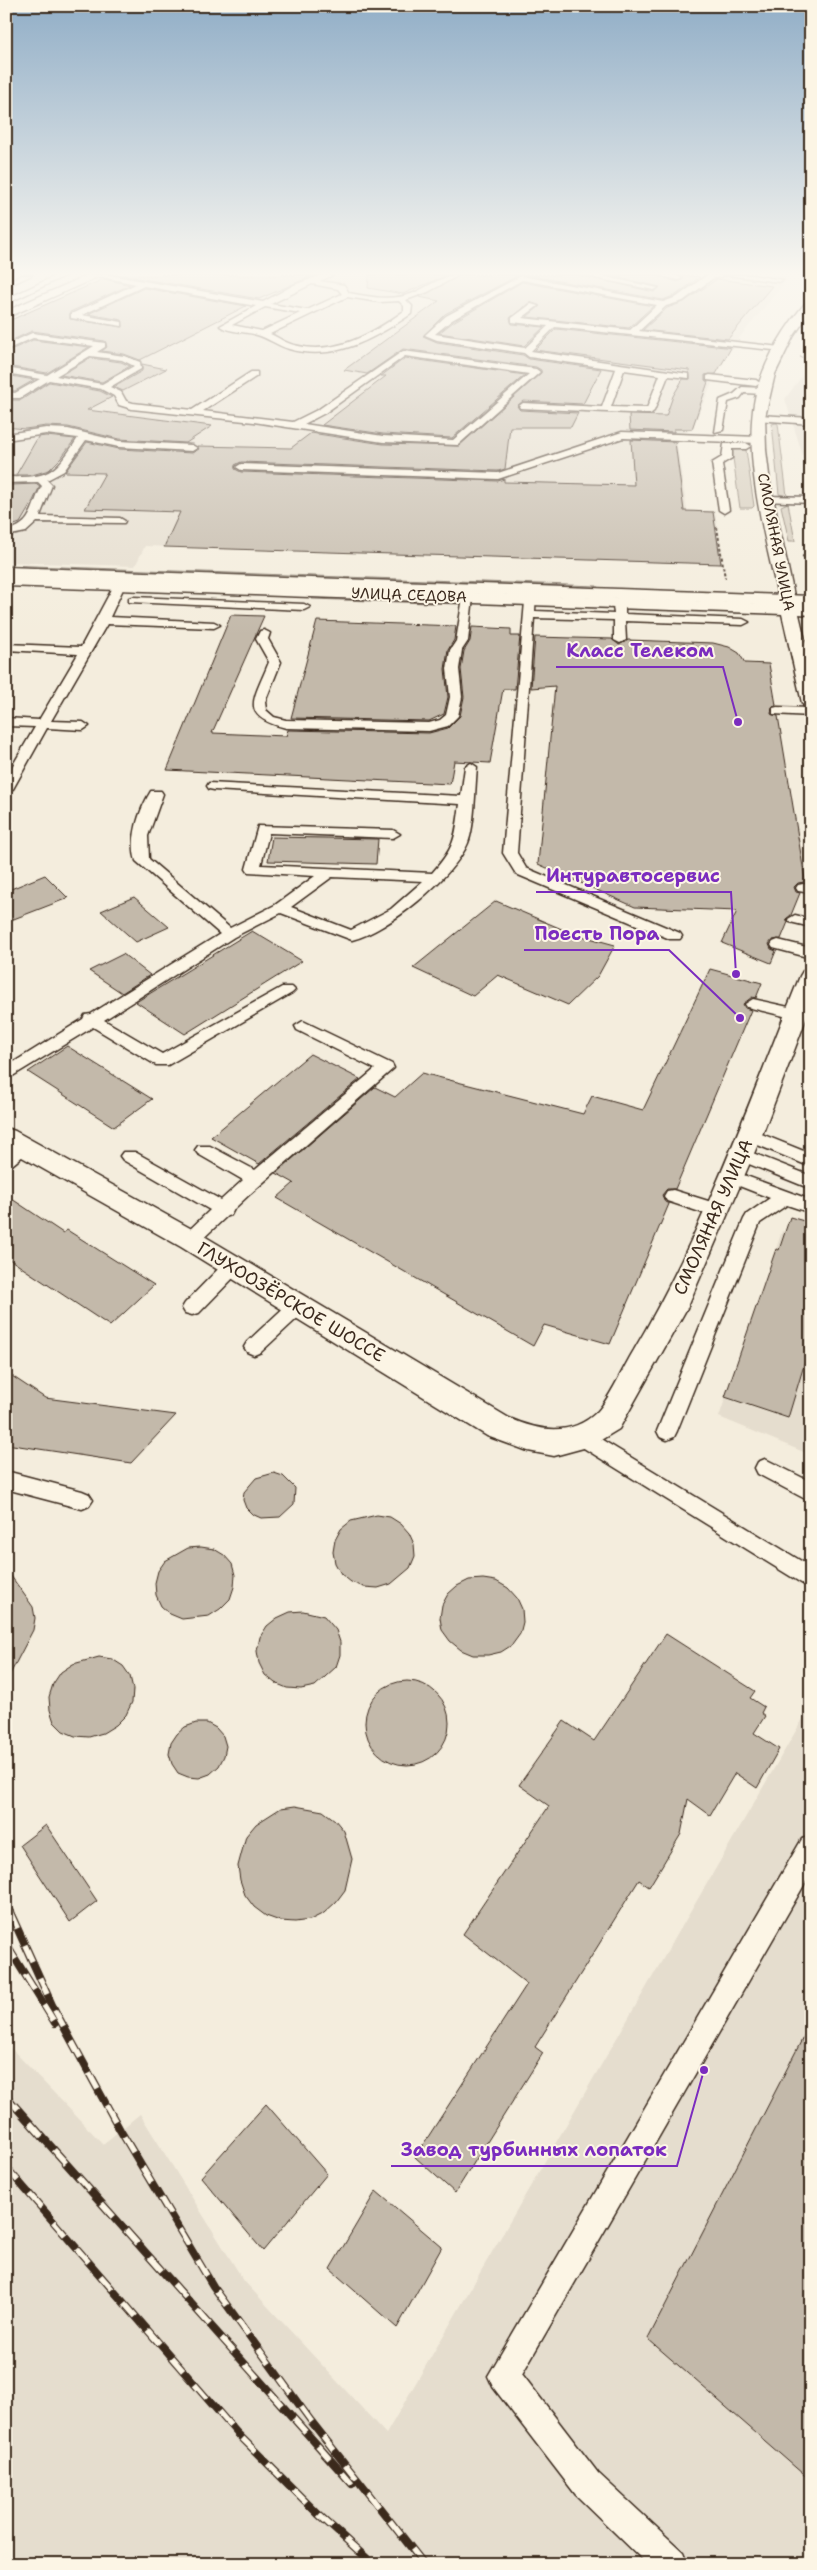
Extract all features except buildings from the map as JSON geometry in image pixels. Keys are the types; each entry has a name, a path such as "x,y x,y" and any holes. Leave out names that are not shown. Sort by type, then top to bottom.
{"street":[{"name":"СМОЛЯНАЯ УЛИЦА","path":"763,395 759,418 766,499 811,703"},
{"name":"УЛИЦА СЕДОВА","path":"6,572 122,581 274,598 788,604 811,610"},
{"name":"УЛИЦА СЕДОВА","path":"6,581 122,581"},
{"name":"УЛИЦА СЕДОВА","path":"274,598 468,597 619,610 788,604 811,601"},
{"name":"СМОЛЯНАЯ УЛИЦА","path":"581,1436 595,1431 608,1420 673,1308 739,1155 811,976"},
{"name":"ГЛУХООЗЁРСКОЕ ШОССЕ","path":"12,1148 190,1240 517,1436 533,1442 550,1444 581,1436"}],"lane":[{"path":"6,395 19,395"},
{"path":"118,395 122,403 132,406 192,414 254,419 383,439 455,443 510,395"},
{"path":"192,414 222,395"},
{"path":"295,425 322,411 344,395"},
{"path":"606,408 611,395"},
{"path":"523,406 565,410 606,408 650,411 657,395"},
{"path":"718,430 724,400 738,395"},
{"path":"759,418 811,421"},
{"path":"6,437 46,431 68,432 116,447 192,448"},
{"path":"241,467 498,476 518,471 622,434 760,443"},
{"path":"6,480 40,479 62,470 84,437"},
{"path":"724,510 717,463 726,458 727,446 760,443"},
{"path":"6,534 24,530 30,526 40,507 39,500 47,485 40,479"},
{"path":"766,499 807,497"},
{"path":"34,519 120,521"},
{"path":"6,789 83,651 103,620 122,581"},
{"path":"264,633 262,639 275,662 259,702 260,711 270,720 286,724 430,727 444,724 452,716 456,697 453,669 456,650 462,641 468,597"},
{"path":"133,600 274,598 304,607"},
{"path":"531,601 510,854 521,871 675,936"},
{"path":"620,640 619,610 743,622"},
{"path":"103,620 214,625"},
{"path":"6,647 83,651"},
{"path":"777,711 811,712"},
{"path":"6,722 83,726"},
{"path":"280,908 352,936 396,912 436,877 456,854 462,841 470,766"},
{"path":"214,786 466,800"},
{"path":"156,794 139,841 138,852 142,861 229,934"},
{"path":"393,834 263,829 253,868 436,877"},
{"path":"6,1075 91,1019 229,934 280,908 328,873"},
{"path":"795,919 811,923"},
{"path":"778,945 811,953"},
{"path":"91,1019 162,1060 287,990"},
{"path":"753,1004 796,1014"},
{"path":"190,1240 256,1179 386,1068 303,1026"},
{"path":"204,1150 256,1179"},
{"path":"739,1155 811,1161"},
{"path":"739,1155 811,1183"},
{"path":"739,1155 785,1197 811,1207"},
{"path":"129,1156 224,1210"},
{"path":"672,1196 715,1210"},
{"path":"667,1431 753,1219 785,1197"},
{"path":"192,1308 232,1266"},
{"path":"254,1347 298,1306"},
{"path":"581,1436 811,1579"},
{"path":"765,1468 811,1493"},
{"path":"6,1480 82,1500"},
{"path":"671,2564 587,2484 504,2376 811,1848"}],"path":[{"path":"803,402 805,395"},
{"path":"804,406 807,395"},
{"path":"724,510 714,511 725,569 725,586"},
{"path":"801,556 811,559"}],"shaded area":[{"path":"6,395 707,395 692,429 676,439 687,510 715,511 723,565 145,546 135,566 7,562 9,559 6,558"},
{"path":"788,395 811,395 811,481 785,399"},
{"path":"772,424 778,424 787,496 779,494"},
{"path":"736,449 746,450 754,506 752,508 740,508 732,451"},
{"path":"788,503 795,541 789,541 781,506"},
{"path":"6,565 597,586 597,588 7,567"},
{"path":"315,596 459,601 458,604 312,599"},
{"path":"782,1231 811,1239 811,1455 719,1417"},
{"path":"811,1705 811,2564 6,2564 6,2043 103,2144 140,2114 244,2281 386,2434"}],"railway":[{"path":"6,1904 10,1913"},
{"path":"10,1912 52,2005 120,2130 213,2286 311,2421 424,2564"},
{"path":"6,1944 55,2023"},
{"path":"6,2096 352,2484"},
{"path":"6,2167 237,2433 318,2514 373,2564"}],"place":[{"name":"Класс Телеком","path":"738,722"},
{"name":"Интуравтосервис","path":"736,974"},
{"name":"Поесть Пора","path":"740,1018"},
{"name":"Завод турбинных лопаток","path":"704,2070"}]}
